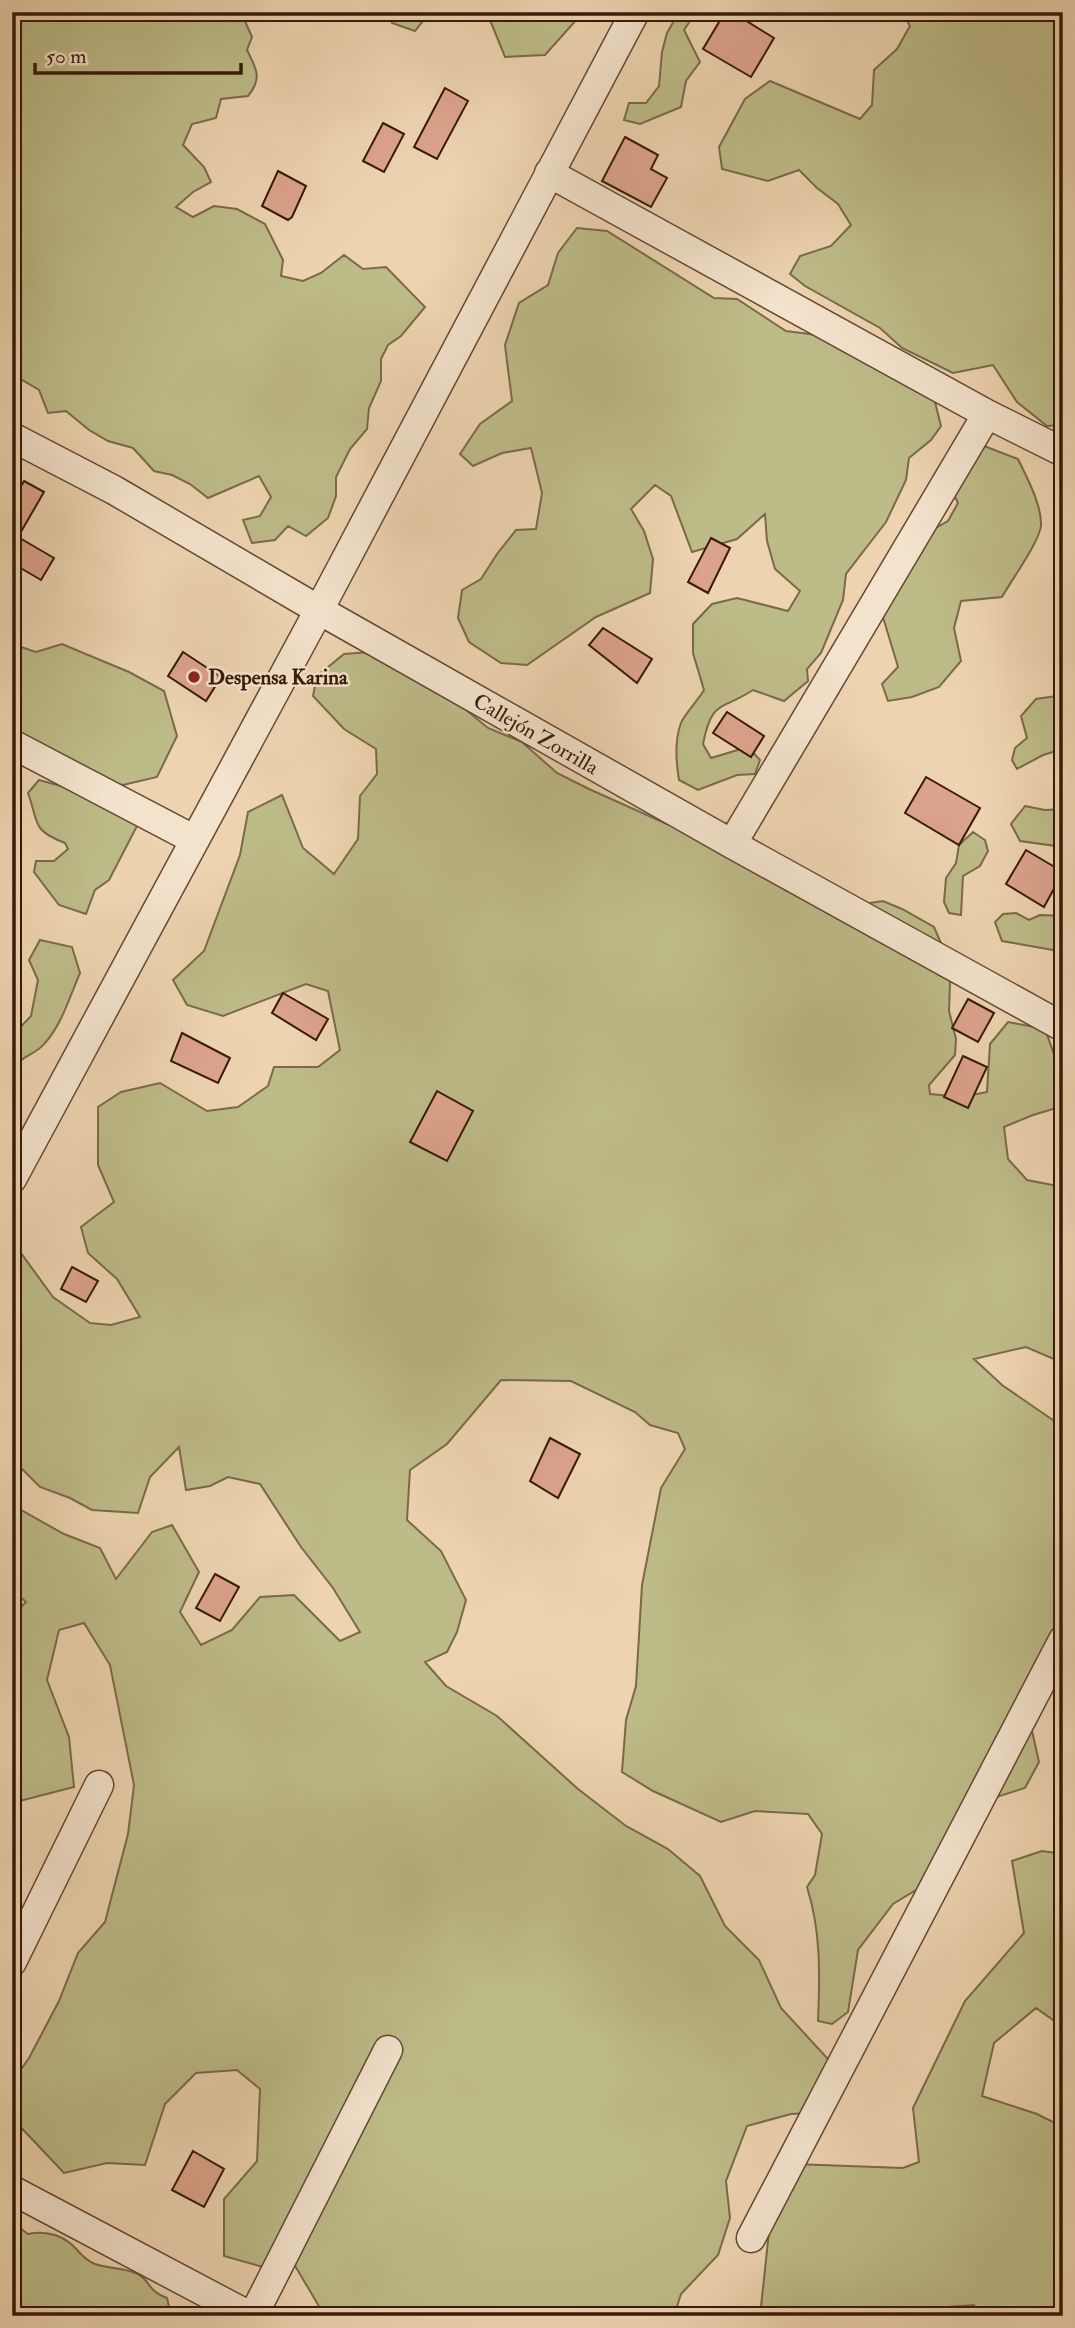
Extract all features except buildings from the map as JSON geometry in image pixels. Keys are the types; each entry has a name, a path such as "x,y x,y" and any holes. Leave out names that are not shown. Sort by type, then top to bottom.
{"street":[{"path":"12,1179 635,12"},
{"path":"549,173 987,414 1063,452"},
{"path":"732,844 987,414"},
{"name":"Callejón Zorrilla","path":"12,437 114,490 318,610 1063,1027"},
{"path":"12,744 195,840"},
{"path":"751,2238 1063,1640"},
{"path":"12,1962 99,1785"},
{"path":"12,2190 251,2316 388,2050"}],"shaded area":[{"path":"12,12 241,12 252,37 247,50 257,78 253,90 248,96 221,99 216,118 192,124 183,145 204,167 211,182 193,192 176,207 193,217 214,206 237,209 265,224 283,260 281,276 303,281 321,273 344,255 363,269 386,267 425,307 401,336 388,345 381,359 381,381 369,408 367,429 350,449 336,477 336,496 328,518 306,536 288,526 275,540 252,543 243,520 260,516 271,497 259,476 208,498 190,484 172,475 154,471 133,448 108,441 66,411 48,413 39,390 17,377 12,378"},
{"path":"387,12 430,12 415,31 392,23"},
{"path":"490,12 580,12 578,18 545,55 505,57 490,20"},
{"path":"679,12 696,12 684,30 700,62 686,81 681,107 640,124 624,120 629,103 646,103 659,86 662,52 667,33"},
{"path":"902,12 1063,12 1063,425 1047,426 1017,402 993,365 953,373 902,348 880,328 805,286 790,274 800,256 831,246 851,225 838,204 799,170 768,181 722,169 719,147 745,99 770,81 860,119 872,105 874,70 897,49 910,26"},
{"path":"577,228 607,231 714,298 737,299 786,331 849,339 930,382 941,426 931,440 909,458 906,480 886,522 846,574 843,600 821,653 807,669 808,681 784,701 753,690 719,708 710,720 703,744 711,758 748,747 760,760 755,774 737,775 698,790 679,780 676,759 681,723 704,690 693,653 693,624 712,604 737,598 788,611 800,591 775,569 767,541 765,514 737,539 692,552 671,496 655,485 631,509 644,531 653,559 650,593 596,617 527,665 501,663 469,642 458,618 462,590 481,579 516,530 536,529 542,493 531,448 502,453 473,466 460,454 480,424 512,401 505,345 519,303 548,285 558,253"},
{"path":"984,446 1018,459 1039,509 1039,533 1002,597 961,601 954,628 961,661 939,687 912,697 888,701 882,684 898,667 882,614 932,530 948,521 958,503 948,482 958,460"},
{"path":"12,644 36,652 62,644 129,672 164,691 177,736 157,777 123,785 87,779 12,758"},
{"path":"370,652 449,696 488,728 522,742 557,773 589,789 669,825 726,823 759,845 785,890 829,909 883,901 934,927 941,943 950,982 949,1011 956,1039 955,1055 929,1085 930,1094 962,1097 987,1092 990,1044 1008,1022 1045,1029 1055,1057 1063,1068 1063,1106 1004,1127 1008,1159 1027,1180 1063,1187 1063,1363 1026,1347 974,1359 1002,1385 1063,1427 1063,1642 1026,1704 1039,1762 1025,1788 977,1803 954,1867 893,1904 858,1950 848,2012 832,2024 818,2021 817,1937 807,1887 815,1875 822,1834 808,1814 755,1811 721,1822 653,1791 622,1772 626,1720 636,1686 642,1585 661,1488 685,1449 678,1433 650,1425 635,1412 571,1381 501,1380 447,1444 410,1470 407,1520 441,1551 466,1600 457,1632 447,1652 425,1662 446,1686 497,1716 578,1789 626,1826 668,1849 700,1876 725,1926 759,1960 781,2008 828,2059 843,2086 828,2112 791,2114 747,2126 726,2181 730,2218 718,2255 681,2294 674,2316 339,2316 320,2308 294,2264 270,2269 224,2256 224,2199 257,2161 260,2089 237,2070 196,2073 165,2104 145,2165 107,2163 64,2173 12,2118 12,2082 29,2058 59,2001 78,1953 105,1922 128,1834 134,1785 110,1665 84,1623 59,1630 47,1680 69,1737 74,1787 12,1803 12,1616 26,1602 12,1589 12,1505 64,1534 100,1548 116,1579 152,1532 172,1525 199,1572 180,1612 201,1645 232,1630 260,1597 294,1595 340,1641 360,1632 333,1588 301,1547 260,1484 228,1477 210,1486 186,1490 179,1447 150,1477 138,1513 92,1510 40,1487 22,1469 12,1467 12,1252 18,1249 53,1297 90,1323 111,1325 140,1317 117,1279 88,1253 81,1227 114,1202 98,1165 98,1107 121,1092 160,1083 207,1111 238,1107 268,1086 274,1067 318,1067 340,1050 328,991 306,984 223,1016 187,1005 173,980 204,951 240,855 248,812 282,795 303,848 334,874 358,839 360,796 377,774 376,749 344,729 313,696 317,676 344,654"},
{"path":"1056,696 1063,711 1063,749 1043,755 1017,769 1012,760 1015,748 1027,738 1021,716 1036,699"},
{"path":"39,780 141,808 137,826 109,880 95,890 86,914 59,905 34,872 36,861 54,861 68,849 65,843 46,834 38,824 28,793"},
{"path":"1025,806 1045,810 1063,809 1063,847 1020,841 1011,824"},
{"path":"973,832 985,840 988,851 980,866 963,876 961,915 949,913 944,902 946,878 956,863 959,845"},
{"path":"1016,913 1029,920 1040,915 1063,916 1063,955 1053,950 1002,941 995,922 1003,914"},
{"path":"40,940 72,947 80,973 51,1035 41,1047 18,1063 12,1072 12,1036 31,1016 38,980 29,960"},
{"path":"1042,1851 1063,1854 1063,2027 1036,2008 994,2043 982,2096 1037,2114 1063,2127 1063,2316 979,2316 974,2305 891,2311 886,2316 760,2316 771,2213 794,2164 903,2168 919,2162 913,2108 965,2001 1024,1933 1012,1861"},
{"path":"12,2222 28,2234 44,2233 60,2237 95,2264 138,2274 152,2289 167,2298 171,2316 12,2316"}],"place":[{"name":"Despensa Karina","path":"194,677"}]}
